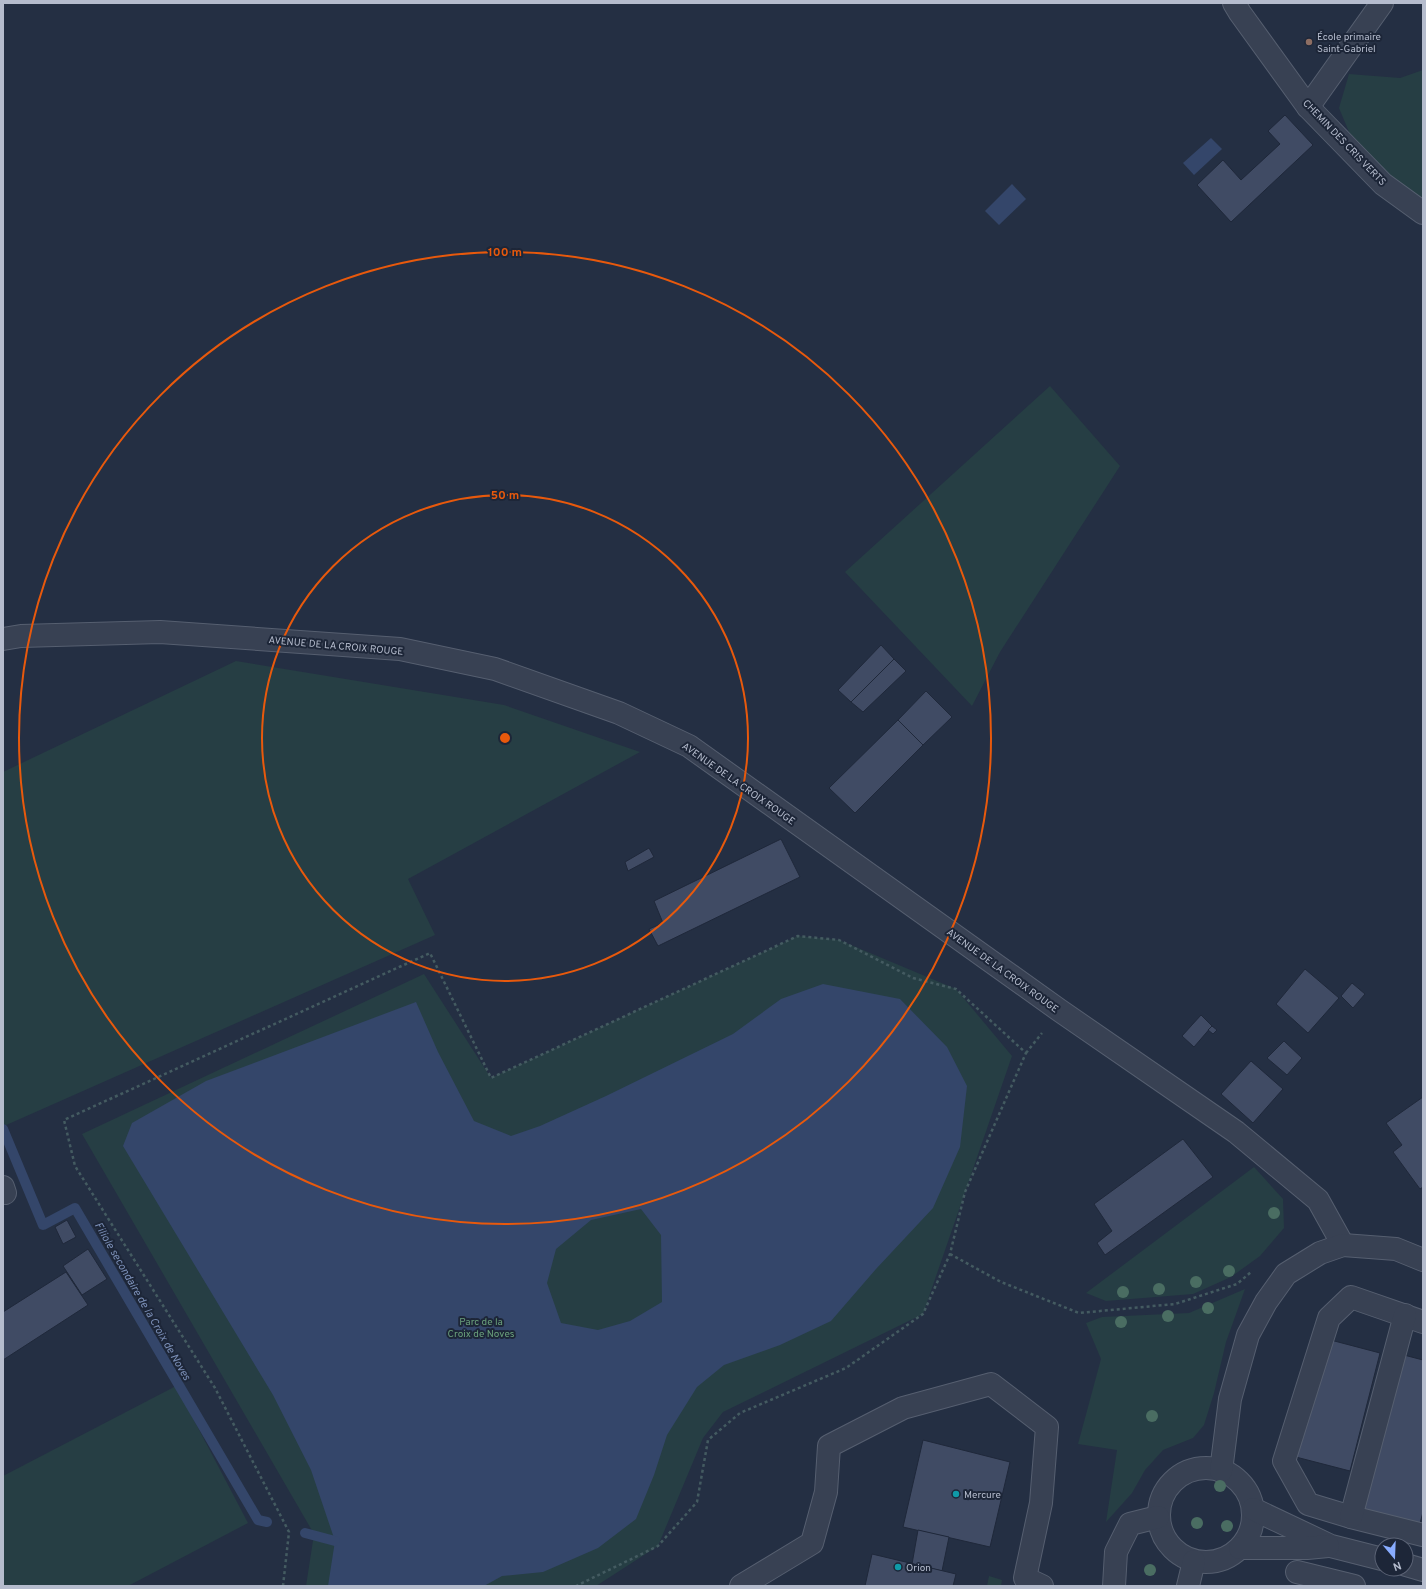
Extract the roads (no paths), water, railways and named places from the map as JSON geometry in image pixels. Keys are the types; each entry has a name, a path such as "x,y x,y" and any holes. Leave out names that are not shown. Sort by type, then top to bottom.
{"street":[{"name":"CHEMIN DES CRIS VERTS","path":"1234,3 1308,107 1383,184 1423,214"},
{"path":"1308,107 1382,3"},
{"name":"AVENUE DE LA CROIX ROUGE","path":"3,639 21,636 160,632 400,649 496,669 619,713 689,746 1059,1010 1236,1132 1318,1200 1343,1245"},
{"path":"1221,1470 1230,1399 1248,1335 1266,1302 1286,1274 1320,1253 1343,1245 1396,1249 1423,1260"},
{"path":"1351,1517 1414,1319 1351,1297 1328,1318 1284,1461 1308,1504 1351,1517 1423,1536"},
{"path":"741,1586 812,1543 826,1492 829,1446 903,1408 991,1384 1047,1427 1041,1503 1025,1578 1042,1586"},
{"path":"1198,1468 1221,1470 1236,1479 1248,1493 1253,1509 1251,1530 1240,1548 1226,1558 1210,1563 1194,1562 1176,1552 1163,1537 1158,1517 1162,1495 1177,1477 1198,1468"},
{"path":"1253,1509 1331,1546 1374,1557"},
{"path":"1114,1586 1116,1552 1130,1524 1158,1517"},
{"path":"1240,1548 1307,1548 1331,1546"},
{"path":"1188,1586 1194,1562"},
{"path":"1297,1572 1354,1586"}],"water":[{"path":"1211,138 1222,149 1194,175 1183,163"},
{"path":"1012,184 1026,199 999,225 985,211"},
{"name":"Parc de la Croix de Noves","path":"823,984 900,999 947,1047 967,1086 960,1147 933,1208 876,1269 831,1321 780,1345 724,1365 697,1387 667,1435 654,1475 636,1519 598,1548 543,1572 502,1576 484,1586 328,1586 335,1541 311,1470 273,1395 123,1146 132,1123 206,1081 416,1002 438,1052 474,1121 511,1136 540,1126 606,1096 733,1034 781,999","holes":["641,1209 661,1235 662,1302 630,1321 598,1330 561,1323 547,1283 556,1249 591,1220"]}],"waterway":[{"name":"Filiole secondaire de la Croix de Noves","path":"3,1129 43,1225 75,1208 258,1520 267,1522"},
{"name":"Filiole secondaire de la Croix de Noves","path":"305,1533 335,1541"}],"place":[{"name":"École primaire Saint-Gabriel","path":"1309,42"},
{"name":"Mercure","path":"956,1494"},
{"name":"Orion","path":"898,1567"}]}
